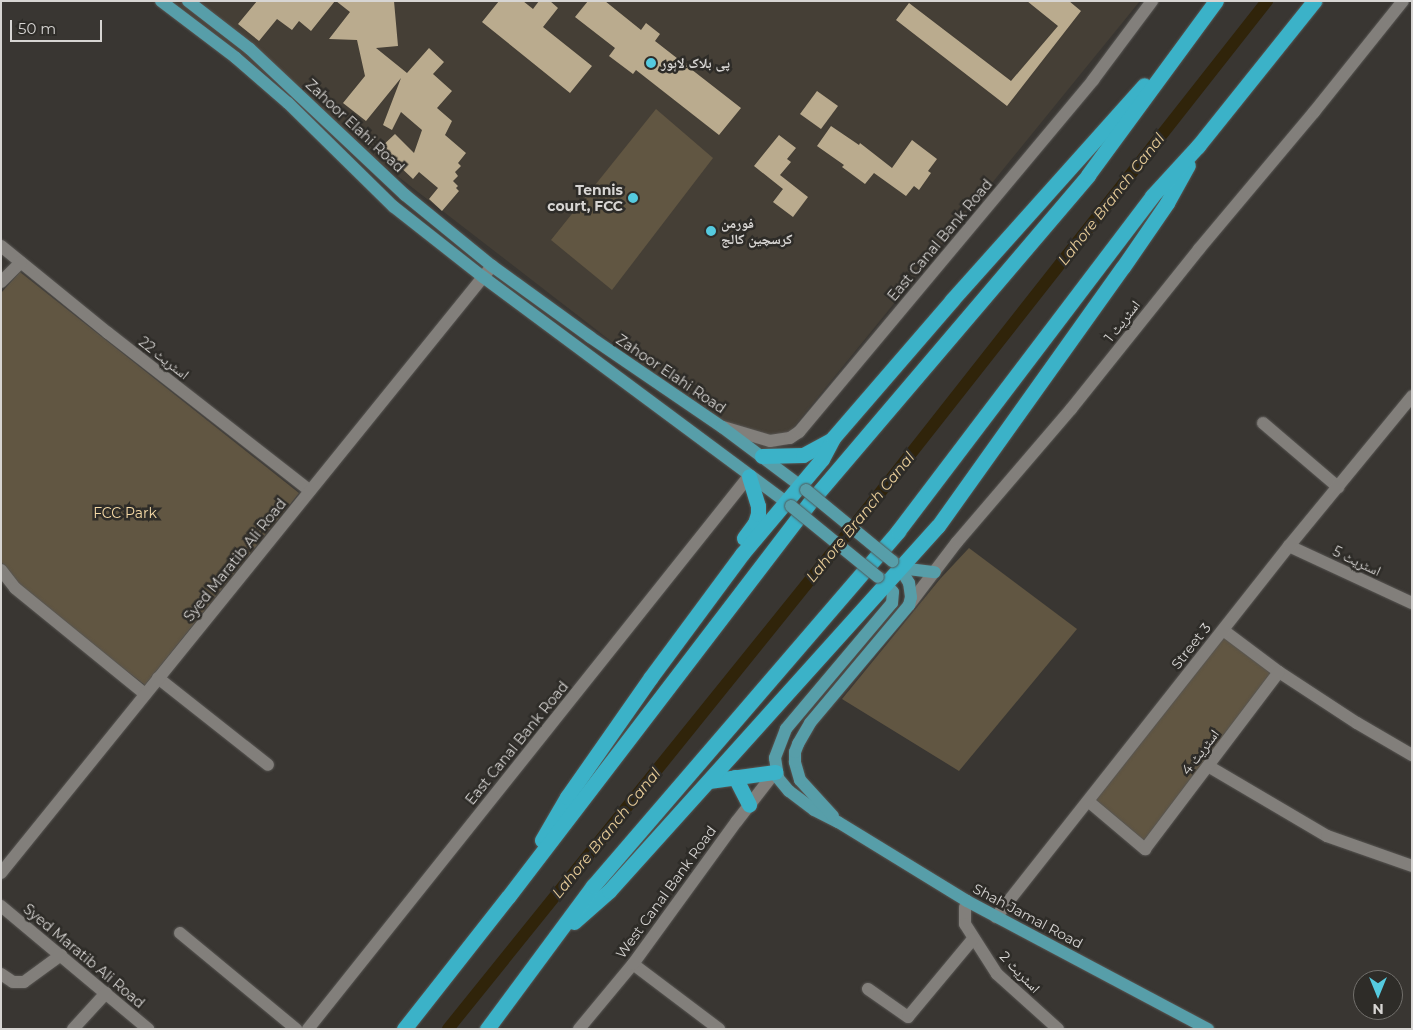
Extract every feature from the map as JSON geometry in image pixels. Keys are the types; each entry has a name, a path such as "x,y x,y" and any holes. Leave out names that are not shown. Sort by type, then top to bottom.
{"highway":[{"path":"404,1029 508,897 811,502 1088,175 1216,1"},
{"path":"486,1029 556,938 593,886 898,530 1152,196 1198,146 1314,1"},
{"path":"508,897 567,797 651,677 742,554 803,488 833,438 952,300 1204,16"},
{"path":"556,938 609,892 709,781 896,564 938,526 1167,203 1198,146"},
{"path":"762,456 781,458 803,455 833,438"},
{"path":"742,554 743,539 755,523 758,514 758,506 749,476"},
{"path":"709,781 775,772"},
{"path":"735,777 749,805"}],"main road":[{"name":"Zahoor Elahi Road","path":"161,1 258,78 320,133 394,207 482,277 788,504 882,580"},
{"name":"Zahoor Elahi Road","path":"188,1 250,49 405,195 492,266 590,337 762,456 896,564 907,577 910,589 909,605"},
{"path":"896,564 935,572"},
{"path":"838,822 798,799 782,783 775,772 775,758 791,722 892,603 893,592 882,580"},
{"path":"838,822 800,780 795,762 798,744 810,723 909,605"},
{"name":"Shah Jamal Road","path":"838,822 967,901 1208,1029"}],"street":[{"name":"East Canal Bank Road","path":"722,427 770,441 790,438 799,432 1093,80 1152,1"},
{"name":"اسٹریٹ 1","path":"909,605 957,542 1071,409 1198,249 1403,1"},
{"name":"اسٹریٹ 22","path":"1,246 108,333 310,491"},
{"path":"1,282 21,262"},
{"name":"Syed Maratib Ali Road","path":"1,873 492,266"},
{"name":"Street 3","path":"996,917 1290,546 1412,396"},
{"path":"1263,423 1338,487"},
{"name":"East Canal Bank Road","path":"308,1029 749,476"},
{"name":"اسٹریٹ 5","path":"1290,546 1412,603"},
{"path":"1,570 15,588 146,694"},
{"path":"1223,630 1279,672 1357,723 1412,755"},
{"name":"اسٹریٹ 4","path":"1088,801 1145,849 1279,672"},
{"path":"158,678 268,765"},
{"path":"1208,766 1327,836 1412,866"},
{"name":"West Canal Bank Road","path":"579,1029 633,964 775,772"},
{"name":"اسٹریٹ 2","path":"967,901 964,916 965,924 997,974 1058,1029"},
{"name":"Syed Maratib Ali Road","path":"1,906 148,1029"},
{"path":"180,933 296,1029"},
{"path":"868,989 908,1017 973,939"},
{"path":"1,974 13,982 24,982 61,956"},
{"path":"633,964 719,1029"},
{"path":"73,1029 106,993"}],"shaded area":[{"name":"فورمن کرسچین کالج","path":"171,1 1140,1 766,461"}],"green space":[{"name":"Tennis court, FCC","path":"656,109 713,158 612,290 551,240"},
{"name":"FCC Park","path":"20,272 299,493 145,685 39,604 11,578 1,561 1,293"},
{"path":"969,548 1077,629 959,771 842,699 940,579"},
{"path":"1223,630 1279,672 1145,849 1088,801"}],"building":[{"path":"257,1 335,1 311,31 299,21 292,30 277,19 259,41 238,24"},
{"path":"336,1 394,1 398,46 376,48 407,73 429,48 444,62 433,74 452,91 437,108 452,121 445,135 466,153 458,163 461,166 455,172 458,176 453,181 458,186 456,188 459,191 442,211 429,199 438,188 419,172 413,179 380,148 395,134 414,153 422,130 401,112 392,130 383,125 401,78 366,121 343,103 365,76 357,40 329,39 350,12"},
{"path":"499,1 523,1 533,9 539,1 550,1 558,8 543,27 592,66 570,93 482,22"},
{"name":"پی بلاک لاہور","path":"588,1 605,1 641,30 646,23 660,34 655,41 741,108 719,135 636,70 633,74 609,56 615,48 575,17"},
{"path":"1027,1 1069,1 1081,11 1007,106 896,20 909,3 1011,81 1058,26"},
{"path":"817,91 838,106 821,129 800,114"},
{"path":"831,126 859,145 860,143 892,168 912,140 937,159 928,171 931,173 919,190 914,186 906,196 874,173 865,184 842,167 844,165 817,146"},
{"path":"779,135 796,148 787,159 791,162 780,175 808,197 793,217 773,202 783,189 754,166"}],"waterway":[{"name":"Lahore Branch Canal","path":"448,1029 872,503 1267,1"}],"place":[{"name":"پی بلاک لاہور","path":"651,63"},
{"name":"Tennis court, FCC","path":"633,198"},
{"name":"فورمن کرسچین کالج","path":"711,231"}]}
